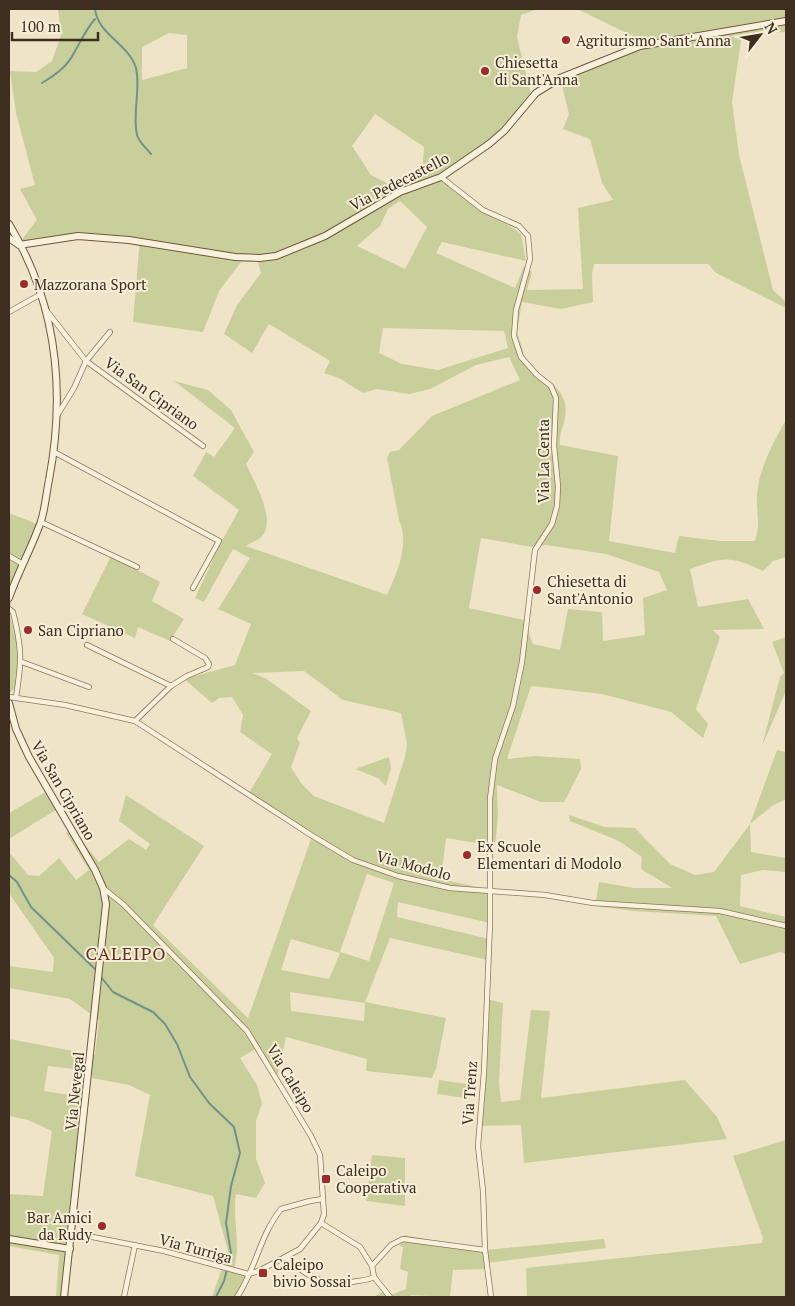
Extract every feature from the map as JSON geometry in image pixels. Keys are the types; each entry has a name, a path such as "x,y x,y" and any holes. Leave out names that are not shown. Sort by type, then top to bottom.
{"main road":[{"name":"Via Pedecastello","path":"22,245 78,236 138,241 235,257 269,258 325,236 400,192 441,177 489,144 504,131 536,93 560,78 640,46 786,21"},
{"name":"Via San Cipriano","path":"9,224 22,245 42,293 56,362 58,414 54,452 41,522 22,563 9,598"},
{"path":"9,238 19,246 22,245"},
{"name":"Via San Cipriano","path":"9,703 24,748 81,844 103,888"},
{"name":"Via Nevegal","path":"64,1297 106,911 103,888"},
{"path":"9,1239 70,1249"}],"street":[{"name":"Via La Centa","path":"441,177 483,210 519,226 528,236 530,259 516,310 514,336 521,357 537,375 551,386 556,398 554,446 558,486 556,506 552,524 535,550 522,662 513,706 495,759 491,780 491,890"},
{"path":"9,312 42,293"},
{"name":"Via San Cipriano","path":"46,310 86,361 203,446"},
{"name":"Via San Cipriano","path":"58,414 74,388 86,361 110,332"},
{"path":"54,452 219,541 193,588"},
{"path":"41,522 137,567"},
{"path":"9,556 22,563"},
{"path":"9,609 13,612 21,647 22,662 16,697"},
{"path":"134,721 171,686 209,666 205,658 174,639"},
{"path":"87,644 171,686"},
{"path":"22,662 89,687"},
{"name":"Via Modolo","path":"9,696 94,710 134,721 276,813 353,860 377,870 450,888 491,890 593,903 720,911 786,926"},
{"name":"Via Caleipo","path":"103,888 124,906 247,1030 312,1136 320,1155 324,1214 321,1223"},
{"name":"Via Trenz","path":"491,890 484,1063 478,1146 483,1191 485,1250 491,1297"},
{"path":"237,1297 251,1274 259,1245 281,1209 323,1199"},
{"path":"251,1274 300,1249 321,1223 360,1247 372,1266 374,1277 390,1297"},
{"name":"Via Turriga","path":"72,1233 135,1245 251,1274"},
{"path":"372,1266 391,1245 403,1239 485,1250"},
{"path":"124,1297 135,1245"},
{"path":"286,1257 313,1277 330,1284 368,1280 374,1277"}],"green space":[{"path":"58,9 538,9 521,15 517,37 532,98 502,137 441,177 521,234 526,261 442,242 436,253 515,288 524,266 532,272 527,290 583,289 578,208 613,200 602,183 590,139 563,129 569,114 560,78 637,50 633,36 577,9 786,9 786,32 742,34 732,102 739,155 773,290 786,302 786,308 716,273 708,264 594,264 592,274 593,302 561,309 522,302 517,333 523,350 524,364 554,385 564,399 565,417 560,445 618,456 609,541 675,553 679,536 720,541 755,541 758,523 758,485 764,465 786,420 786,557 773,561 763,571 734,560 719,560 690,569 698,607 748,599 764,629 713,630 720,637 696,709 708,724 703,738 671,712 602,694 531,686 507,759 535,756 580,759 581,769 564,802 541,802 497,785 498,818 495,846 446,838 441,879 491,890 490,923 398,902 397,917 489,939 488,960 390,938 365,1002 446,1018 436,1069 432,1078 366,1071 367,1059 286,1037 277,1077 259,1047 240,1058 257,1085 262,1103 256,1121 256,1159 265,1183 256,1198 236,1194 237,1253 233,1272 248,1276 235,1297 212,1297 228,1251 213,1196 135,1176 150,1095 129,1085 92,1078 92,1071 48,1066 44,1091 89,1098 68,1297 56,1297 59,1255 9,1246 9,1194 43,1196 52,1131 28,1120 9,1116 9,1039 95,1055 99,1020 70,999 9,988 9,966 53,972 54,958 9,893 9,852 28,875 39,876 59,858 76,880 89,870 66,833 72,829 99,862 129,839 146,850 150,844 119,821 126,795 204,846 153,925 248,1018 312,836 248,795 272,754 240,732 243,715 232,697 219,698 212,703 184,679 235,665 251,624 218,609 250,558 233,549 204,602 195,598 221,542 239,510 193,476 206,452 214,457 235,428 174,381 208,390 231,410 254,452 246,464 263,502 267,523 265,531 260,538 246,546 387,595 395,577 403,548 402,529 387,458 390,452 399,450 432,416 520,380 509,357 476,365 430,389 409,394 377,389 363,393 339,378 324,373 330,361 269,324 252,353 224,334 237,305 261,273 258,262 241,262 219,291 203,332 133,322 140,238 73,233 19,243 37,220 20,189 35,185 16,113 10,71 36,72 52,61 61,35","holes":["169,33 187,35 187,68 142,80 142,47","375,114 424,147 422,174 402,191 371,175 352,146","400,201 427,227 405,269 357,246 380,226 388,209","383,328 504,331 508,348 438,370 402,364 379,353","481,538 532,547 546,545 606,554 659,572 667,590 643,598 645,635 603,641 602,612 568,609 560,650 533,644 524,620 469,608","304,671 343,700 401,713 407,744 405,757 384,823 314,796 301,783 291,767 300,743 297,738 311,711 265,678 252,673","367,874 394,883 369,961 340,952","291,939 340,953 329,979 281,970","290,992 365,1003 364,1021 291,1011"]},
{"path":"9,513 42,526 13,595 9,612"},
{"path":"111,556 160,582 152,601 184,619 170,641 138,627 135,638 82,614"},
{"path":"9,612 19,650 15,688 11,692 9,691"},
{"path":"786,637 786,691 762,746 780,677 784,673 772,642"},
{"path":"777,750 786,752 786,799 772,806 750,824"},
{"path":"389,757 391,768 386,786 378,778 355,769"},
{"path":"49,790 59,808 9,839 9,813"},
{"path":"569,815 605,827 635,828 670,864 695,875 714,872 750,824 751,852 786,858 786,872 763,870 741,875 740,906 786,917 786,954 780,952 740,964 716,916 634,911 595,906 599,882 634,888 672,888 641,869 642,857 619,841 570,821"},
{"path":"487,999 503,1003 499,1083 501,1102 520,1100 531,1010 550,1011 541,1098 685,1080 717,1117 727,1139 524,1163 521,1125 479,1126"},
{"path":"439,1080 467,1084 465,1098 437,1094"},
{"path":"786,1140 786,1297 527,1297 526,1268 762,1243 763,1238 733,1156"},
{"path":"372,1155 405,1158 405,1206 366,1201"},
{"path":"404,1235 485,1250 604,1239 606,1248 487,1263 486,1269 453,1270 450,1297 411,1295 411,1297 373,1297 384,1291 388,1296 406,1289 408,1272 400,1269 403,1247 400,1246"}],"waterway":[{"path":"95,9 97,18 102,26 127,52 136,68 138,84 135,119 137,135 141,143 151,154"},
{"path":"42,83 64,67 95,19"},
{"path":"9,875 17,882 31,907 97,971"},
{"path":"101,977 113,992 153,1012 165,1024 177,1044 190,1077 209,1103 234,1127 240,1153 231,1186 226,1223 231,1253 224,1281 216,1297"}],"place":[{"name":"Agriturismo Sant' Anna","path":"566,40"},
{"name":"Chiesetta di Sant'Anna","path":"485,71"},
{"name":"Mazzorana Sport","path":"24,284"},
{"name":"Chiesetta di Sant'Antonio","path":"537,590"},
{"name":"San Cipriano","path":"28,630"},
{"name":"Ex Scuole Elementari di Modolo","path":"467,855"},
{"name":"Caleipo Cooperativa","path":"326,1179"},
{"name":"Bar Amici da Rudy","path":"102,1226"},
{"name":"Caleipo bivio Sossai","path":"263,1273"}],"district":[{"name":"CALEIPO","path":"126,953"}]}
